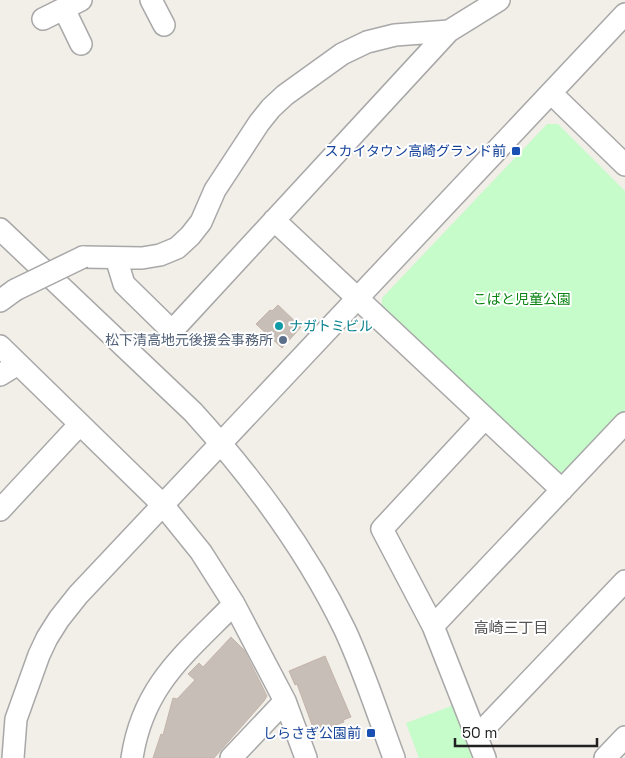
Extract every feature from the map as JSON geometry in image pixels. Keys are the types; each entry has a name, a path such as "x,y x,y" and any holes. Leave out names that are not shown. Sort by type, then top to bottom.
{"street":[{"path":"151,0 164,25"},
{"path":"116,258 124,284 172,330 449,31 499,0"},
{"path":"13,758 8,718 47,638 59,619 78,595 625,12 613,0"},
{"path":"43,19 72,4 81,44"},
{"path":"7,295 83,257 142,258 160,255 177,248 201,222 215,190 271,108 285,95 342,54 367,42 395,35 449,31"},
{"path":"551,93 625,165"},
{"path":"274,220 562,490"},
{"path":"0,229 194,412 222,442 267,499 305,557 330,601 359,664 394,758"},
{"path":"0,346 163,504 200,552 234,604 285,701 306,758"},
{"path":"0,375 18,364"},
{"path":"485,418 382,528 433,626 485,758"},
{"path":"433,626 625,423"},
{"path":"0,510 80,424"},
{"path":"477,736 625,581"},
{"path":"132,758 135,740 144,712 158,686 174,665 234,604"},
{"path":"231,758 285,701"},
{"path":"605,758 625,737"}],"green space":[{"name":"こばと児童公園","path":"547,124 558,124 625,191 625,413 568,474 557,472 382,310 382,298"},
{"path":"454,705 474,758 419,758 406,723"}],"building":[{"name":"ナガトミビル","path":"278,305 301,327 282,348 256,324"},
{"path":"231,637 244,650 267,696 264,701 214,758 153,758 161,734 163,735 173,698 177,699 195,680 188,674 199,663 203,667"},
{"path":"325,656 351,717 343,720 344,722 315,733 297,684 295,685 289,671"}],"place":[{"name":"スカイタウン高崎グランド前","path":"516,151"},
{"name":"ナガトミビル","path":"279,326"},
{"name":"松下清高地元後援会事務所","path":"283,340"},
{"name":"しらさぎ公園前","path":"371,733"}],"district":[{"name":"高崎三丁目","path":"511,627"}]}
